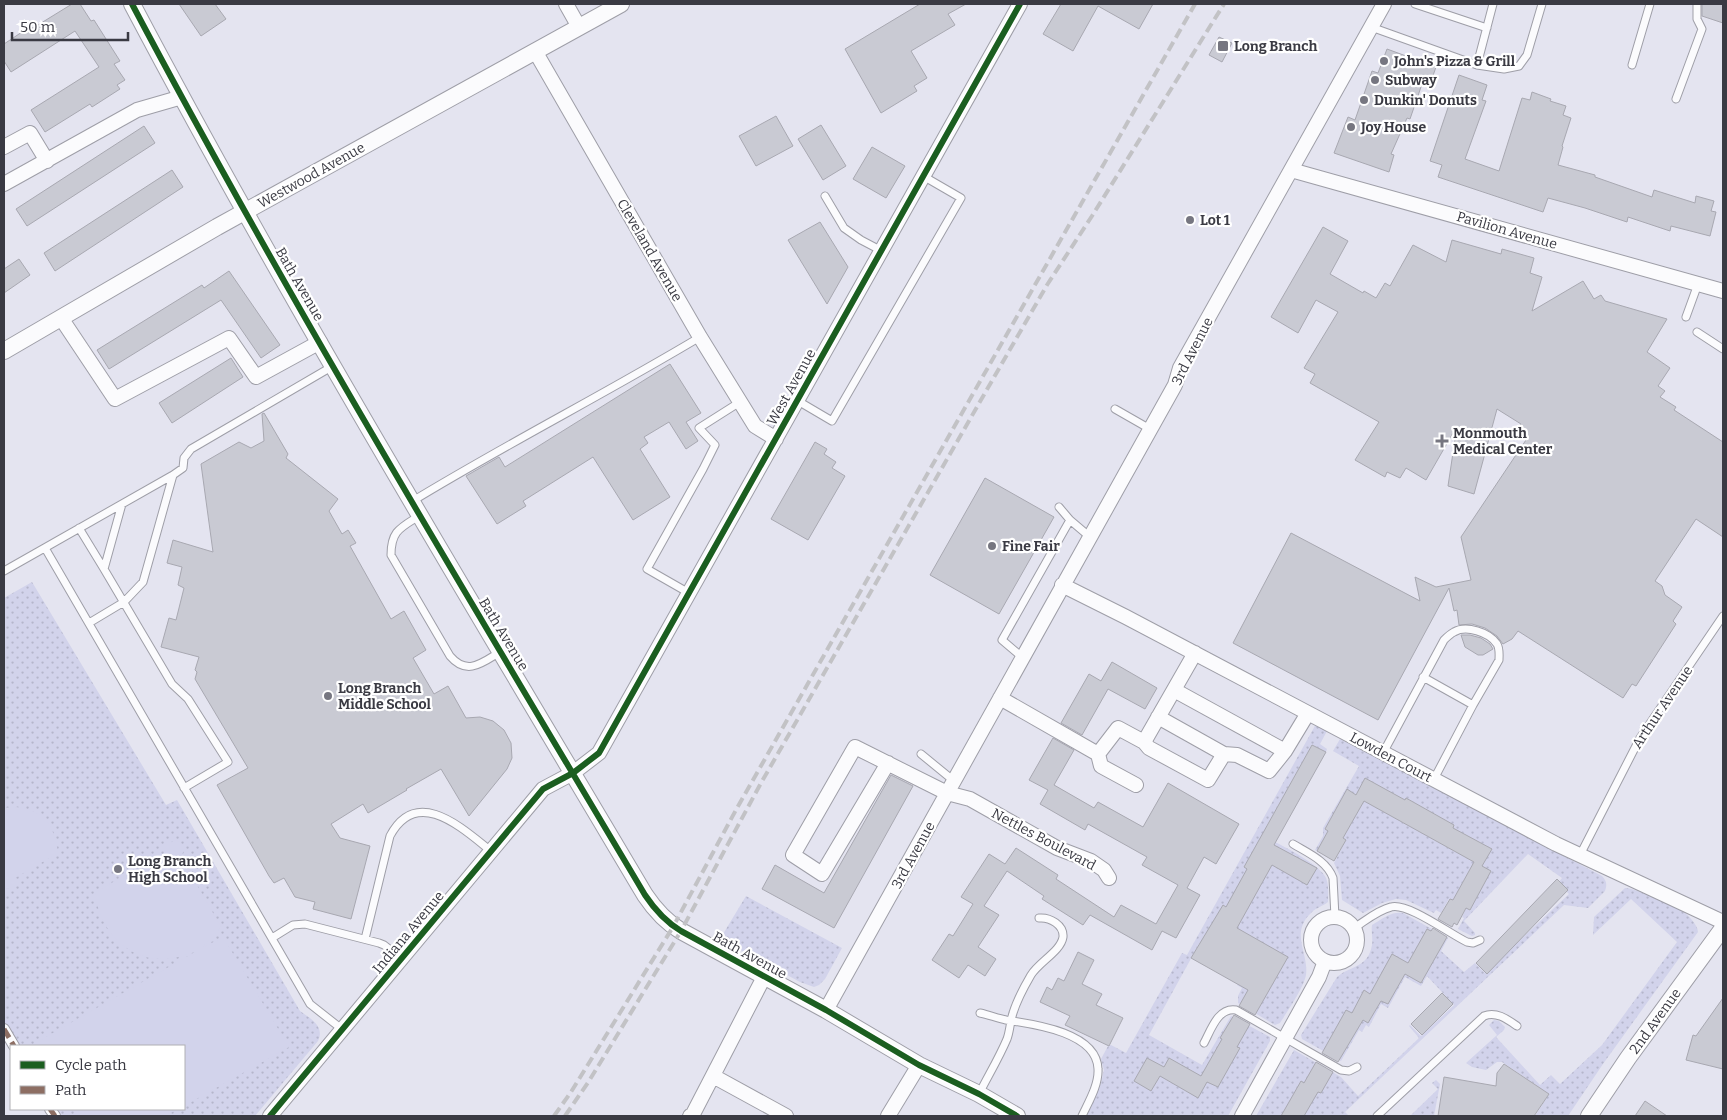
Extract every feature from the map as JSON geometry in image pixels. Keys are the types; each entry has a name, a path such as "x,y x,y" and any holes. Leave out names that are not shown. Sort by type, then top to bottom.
{"street":[{"name":"Bath Avenue","path":"132,4 244,212 419,516 645,895 658,913 673,927 826,1010 919,1065 979,1094 1017,1116"},
{"path":"566,4 579,27"},
{"name":"Westwood Avenue","path":"4,351 244,212 620,4"},
{"name":"West Avenue","path":"573,773 599,753 1020,4"},
{"name":"3rd Avenue","path":"826,1010 1175,385 1180,368 1384,4"},
{"name":"Cleveland Avenue","path":"536,51 700,337 740,402 755,426 776,439"},
{"path":"4,184 137,110 182,98"},
{"path":"4,147 30,133 47,161"},
{"name":"Pavilion Avenue","path":"1291,170 1723,291"},
{"path":"61,318 115,399 229,338 256,377 320,342"},
{"name":"Lowden Court","path":"1062,585 1580,856 1723,922"},
{"path":"1144,742 1195,653"},
{"path":"1174,690 1285,751"},
{"path":"1000,698 1098,754 1101,766 1136,785"},
{"path":"1158,718 1224,754 1237,755 1269,771 1285,751 1308,713"},
{"path":"1098,754 1118,728 1144,742 1149,748 1208,780 1224,754"},
{"name":"Nettles Boulevard","path":"888,763 822,874 793,855 856,747 888,763 951,786 970,799 1057,848 1091,861 1104,870 1110,878"},
{"name":"Indiana Avenue","path":"270,1116 543,789 573,773"},
{"path":"1335,917 1346,920 1354,928 1357,940 1355,950 1340,962 1325,961 1314,951 1312,937 1318,923 1326,918 1335,917"},
{"name":"2nd Avenue","path":"1590,1116 1628,1058 1723,928"},
{"path":"1242,1116 1319,977 1325,961"},
{"path":"690,1116 694,1114 764,977"},
{"path":"4,1029 13,1045"},
{"path":"888,1116 919,1065"},
{"path":"713,1076 786,1116"}],"lane":[{"path":"1415,4 1487,28"},
{"path":"1477,64 1493,4"},
{"path":"1371,28 1477,64 1504,69 1519,66 1527,55 1542,4"},
{"path":"1632,64 1650,4"},
{"path":"1676,99 1702,29 1697,19 1697,4"},
{"path":"798,401 832,421 961,198 924,176"},
{"path":"825,196 844,228 882,251"},
{"path":"1686,317 1698,284"},
{"path":"1697,332 1723,349"},
{"path":"411,502 462,471 634,376 700,337"},
{"path":"4,571 173,475 183,468 187,452 199,443 333,366"},
{"path":"689,593 647,569 715,445 699,428 740,402"},
{"path":"1115,409 1150,429"},
{"path":"89,623 124,602 143,582 173,475"},
{"path":"104,569 122,504"},
{"path":"1059,507 1070,520 1090,537"},
{"path":"419,516 398,529 393,536 391,555 450,656 464,666 472,666 500,652"},
{"path":"1022,657 1002,640 1070,520"},
{"path":"79,528 172,684 188,699 228,762 184,788"},
{"path":"45,548 310,1004 343,1030"},
{"name":"Arthur Avenue","path":"1580,856 1640,738 1723,616"},
{"path":"1384,753 1444,640 1453,632 1462,629 1478,631 1497,644 1498,660 1434,779"},
{"path":"1424,677 1473,705"},
{"path":"921,754 951,786"},
{"path":"365,939 390,836 403,819 414,814 435,813 456,824 492,852"},
{"path":"1293,844 1323,862 1331,873 1333,878 1335,917"},
{"path":"1354,928 1388,908 1398,906 1410,910 1467,942 1473,943 1480,940"},
{"path":"979,1094 1005,1042 1018,1001 1032,973 1056,949 1062,939 1063,934 1058,925 1049,919 1040,918"},
{"path":"272,938 293,926 305,924 384,945 402,959"},
{"path":"1204,1043 1219,1016 1226,1009 1231,1009 1236,1010 1341,1070 1349,1071 1357,1067"},
{"path":"980,1013 1048,1027 1070,1036 1091,1050 1096,1058 1098,1068 1094,1089 1082,1116"},
{"path":"1377,1116 1484,1016 1494,1014 1505,1018 1517,1026"}],"shaded area":[{"name":"Long Branch High School","path":"32,582 166,805 177,800 300,1011 316,1023 320,1031 318,1041 255,1116 55,1116 51,1110 185,1110 185,1045 13,1045 4,1029 4,598"},
{"path":"1316,724 1327,731 1320,744 1327,749 1326,752 1312,745 1266,827 1271,830 1267,838 1300,855 1316,867 1323,873 1328,884 1328,902 1315,909 1305,920 1302,927 1301,935 1306,975 1299,993 1280,1023 1275,1025 1238,1003 1238,996 1242,988 1237,985 1245,970 1199,944 1149,1035 1202,1065 1231,1016 1270,1037 1270,1041 1228,1116 1087,1116 1101,1083 1104,1070 1101,1059 1108,1046 1111,1045 1126,1053 1182,953 1187,955"},
{"path":"1340,739 1602,876 1606,881 1606,889 1588,908 1564,905 1345,1112 1349,1116 1256,1116 1294,1050 1341,1077 1358,1096 1419,1038 1410,1025 1421,1036 1454,1005 1427,976 1421,986 1405,977 1388,1008 1381,1004 1369,1027 1366,1025 1362,1032 1359,1030 1341,1061 1302,1039 1301,1035 1337,977 1367,958 1372,945 1372,925 1391,914 1403,913 1448,938 1441,951 1464,972 1475,963 1485,973 1569,894 1558,883 1562,878 1528,854 1464,921 1475,935 1472,936 1458,929 1464,918 1462,917 1466,908 1470,909 1491,871 1482,866 1492,849 1453,828 1454,825 1406,798 1405,800 1365,778 1356,795 1347,790 1325,829 1328,831 1317,851 1315,850 1323,836 1323,828 1359,766 1333,751"},
{"path":"1364,801 1474,862 1453,900 1449,899 1441,913 1436,910 1434,913 1406,900 1396,899 1382,903 1363,913 1342,900 1340,876 1334,863 1346,840 1343,838"},
{"path":"15,807 33,811 46,821 54,835 58,853 15,878 15,885 8,889 4,888 4,808"},
{"path":"175,840 180,842 184,850 181,857 221,927 202,948 223,937 289,1047 185,1105 185,1045 38,1045 37,1042 195,952 166,959 139,955 117,940 102,918 98,906 95,892 166,853 166,845"},
{"path":"1625,888 1645,894 1685,913 1695,924 1698,932 1568,1116 1535,1116 1549,1094 1502,1062 1497,1062 1486,1070 1472,1067 1466,1063 1497,1035 1489,1025 1494,1020 1499,1021 1505,1027 1496,1037 1540,1085 1551,1075 1560,1084 1602,1045 1677,942 1631,899 1593,935 1594,917"},
{"path":"746,896 842,948 825,979 819,985 814,987 800,982 720,939"},
{"path":"1436,1080 1440,1084 1434,1116 1410,1116 1438,1089 1432,1083"},
{"path":"78,1110 176,1110 165,1116 82,1116"}],"building":[{"path":"72,4 80,4 91,21 94,20 120,61 114,64 125,80 117,85 120,89 92,107 90,104 45,132 31,110 99,67 75,31 11,72 4,61 4,44 31,26 33,28"},
{"path":"179,4 215,4 226,19 201,36"},
{"path":"920,4 966,4 948,14 955,25 911,51 927,78 914,86 917,91 881,113 845,49"},
{"path":"1061,4 1153,4 1139,29 1098,6 1073,51 1043,34"},
{"path":"1702,4 1723,4 1723,23 1702,16"},
{"path":"1219,37 1232,43 1222,62 1209,55"},
{"path":"1387,49 1436,67 1429,87 1422,84 1410,119 1407,118 1391,154 1394,155 1389,172 1334,153 1348,117 1355,120 1372,71 1378,73"},
{"path":"1459,75 1487,85 1482,100 1486,101 1465,159 1499,171 1522,98 1530,100 1532,92 1566,106 1563,115 1571,118 1558,165 1595,175 1595,177 1652,197 1654,190 1695,203 1696,196 1714,201 1711,211 1716,212 1710,236 1671,226 1670,231 1628,217 1627,222 1548,198 1543,212 1438,177 1442,165 1430,161"},
{"path":"776,116 793,146 756,166 739,136"},
{"path":"821,125 846,166 823,180 798,139"},
{"path":"144,126 155,143 27,226 16,209"},
{"path":"872,147 905,166 886,198 853,179"},
{"path":"172,170 183,187 55,271 44,253"},
{"path":"820,222 848,267 827,304 788,240"},
{"name":"Monmouth Medical Center","path":"1323,227 1348,241 1330,274 1363,293 1364,291 1376,298 1385,283 1390,286 1413,245 1446,262 1452,240 1501,254 1502,249 1534,258 1530,273 1542,277 1532,311 1583,281 1594,299 1601,295 1605,301 1667,319 1647,352 1670,368 1658,386 1665,391 1660,397 1676,407 1674,410 1723,442 1723,537 1696,519 1655,581 1662,586 1665,595 1682,607 1673,621 1676,624 1636,686 1632,684 1623,698 1518,631 1512,639 1503,644 1497,636 1485,628 1472,624 1459,625 1457,610 1454,611 1449,588 1378,720 1233,643 1291,533 1420,601 1415,577 1436,587 1471,580 1461,537 1528,437 1517,429 1521,424 1497,409 1474,494 1448,486 1457,426 1426,480 1406,468 1400,478 1387,472 1385,477 1355,460 1379,422 1310,383 1315,374 1304,368 1338,312 1316,300 1298,333 1271,317"},
{"path":"19,259 30,275 4,293 4,269"},
{"path":"229,271 280,345 261,358 221,300 109,369 97,350 202,285 204,288"},
{"path":"231,358 243,377 172,423 159,403"},
{"path":"670,364 701,413 686,422 698,441 686,449 669,422 644,437 648,443 640,449 670,497 633,520 593,457 523,501 526,506 497,524 466,476 499,457 505,467"},
{"name":"Long Branch Middle School","path":"264,413 288,454 286,458 338,499 329,511 342,534 348,530 356,543 350,546 391,619 404,611 426,650 413,658 434,694 448,686 466,718 480,717 493,721 504,730 511,743 512,758 507,769 469,816 441,769 368,813 363,804 331,824 340,838 370,846 351,919 313,909 315,902 295,897 284,878 274,883 269,876 217,785 248,768 195,679 197,672 195,670 199,657 161,647 169,618 176,620 184,588 178,585 182,567 167,563 173,540 213,552 201,464 239,442 251,448 264,441 262,414"},
{"path":"815,442 827,449 824,454 836,462 832,468 845,476 808,540 771,519"},
{"name":"Fine Fair","path":"985,478 1054,517 999,614 930,575"},
{"path":"1461,635 1481,638 1490,644 1493,649 1483,655 1478,655 1465,647"},
{"path":"1112,662 1157,688 1145,709 1108,689 1082,735 1061,723 1089,674 1101,681"},
{"path":"1053,738 1074,750 1054,785 1094,808 1098,802 1143,827 1168,783 1239,824 1216,864 1204,857 1187,888 1200,895 1176,938 1162,931 1152,950 1090,915 1083,925 1042,899 1044,896 1007,871 984,906 999,915 978,947 996,959 985,976 968,965 959,978 932,960 949,934 953,936 973,904 961,897 989,854 1005,864 1016,848 1058,875 1056,879 1114,917 1121,905 1156,924 1178,885 1142,865 1147,857 1088,824 1085,830 1040,804 1048,790 1029,780"},
{"path":"1312,745 1326,752 1274,845 1317,868 1307,885 1272,865 1237,928 1288,957 1255,1015 1239,1006 1248,990 1191,958 1223,905 1226,907 1247,869 1244,867"},
{"path":"891,775 913,786 834,928 762,889 775,865 824,893"},
{"path":"1365,778 1405,800 1406,798 1454,825 1453,828 1492,849 1482,866 1491,871 1470,910 1466,908 1457,925 1454,923 1452,927 1438,919 1450,899 1453,900 1474,862 1364,801 1343,838 1346,840 1334,861 1317,851 1328,831 1325,829 1347,789 1356,795"},
{"path":"1557,879 1568,890 1487,974 1476,963"},
{"path":"1433,928 1447,937 1421,983 1405,974 1388,1004 1381,1001 1368,1023 1363,1020 1338,1062 1322,1053 1346,1010 1352,1013 1364,990 1370,994 1392,954 1408,963 1427,929 1431,931"},
{"path":"1078,952 1094,960 1082,984 1102,994 1096,1005 1123,1018 1109,1046 1065,1025 1070,1016 1040,1002 1047,987 1052,990 1058,978 1064,981"},
{"path":"1442,993 1453,1004 1422,1035 1411,1024"},
{"path":"1723,998 1723,1069 1686,1060 1693,1035 1696,1036"},
{"path":"1234,1015 1250,1024 1237,1047 1240,1048 1218,1087 1207,1082 1198,1098 1160,1076 1151,1091 1134,1081 1147,1058 1164,1067 1169,1058 1201,1076"},
{"path":"1316,1062 1333,1072 1321,1093 1318,1092 1304,1116 1281,1116 1301,1081 1304,1083"},
{"path":"1504,1064 1549,1094 1534,1116 1438,1116 1444,1077 1496,1086 1497,1073"},
{"path":"1645,1101 1667,1116 1635,1116"}],"railway":[{"path":"554,1116 571,1092 673,927 737,808 1195,4"},
{"path":"565,1116 589,1081 681,931 761,783 1047,285 1224,4"}],"marked path":[{"path":"4,1029 13,1045"},
{"path":"51,1110 55,1116"}],"cycle path":[{"path":"132,4 255,230 318,341 653,906 666,920 681,931 826,1010 919,1065 979,1094 1017,1116"},
{"path":"270,1116 543,789 573,773 599,753 1020,4"}],"place":[{"name":"Long Branch","path":"1223,46"},
{"name":"John's Pizza & Grill","path":"1384,61"},
{"name":"Subway","path":"1375,80"},
{"name":"Dunkin' Donuts","path":"1364,100"},
{"name":"Joy House","path":"1351,127"},
{"name":"Lot 1","path":"1190,220"},
{"name":"Monmouth Medical Center","path":"1442,441"},
{"name":"Fine Fair","path":"992,546"},
{"name":"Long Branch Middle School","path":"328,696"},
{"name":"Long Branch High School","path":"118,869"}]}
